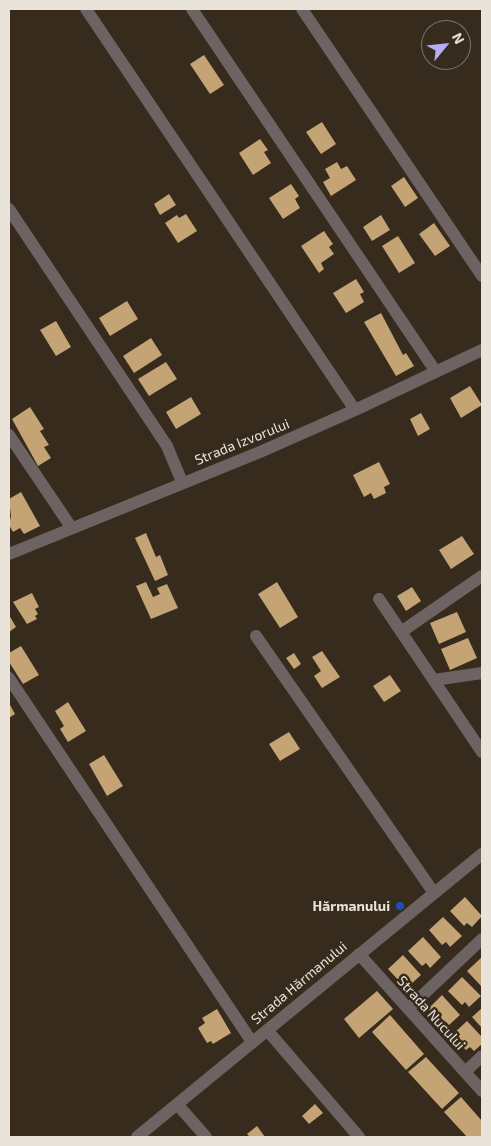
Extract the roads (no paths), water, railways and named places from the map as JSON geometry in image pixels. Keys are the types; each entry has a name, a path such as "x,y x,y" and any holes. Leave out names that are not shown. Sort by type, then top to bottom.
{"street":[{"path":"86,9 356,410"},
{"path":"192,9 436,372"},
{"path":"302,9 482,276"},
{"path":"9,209 167,446 182,482"},
{"name":"Strada Izvorului","path":"9,554 71,527 260,452 356,410 482,350"},
{"path":"9,434 71,527"},
{"path":"401,632 482,576"},
{"path":"379,599 482,752"},
{"path":"256,636 434,892"},
{"path":"434,680 482,673"},
{"path":"9,678 252,1042"},
{"name":"Strada Hărmanului","path":"136,1137 482,854"},
{"path":"408,1009 482,939"},
{"name":"Strada Nucului","path":"358,954 482,1091"},
{"path":"267,1030 359,1137"},
{"path":"465,1072 482,1056"},
{"path":"177,1104 206,1137"}],"place":[{"name":"Hărmanului","path":"400,906"}]}
